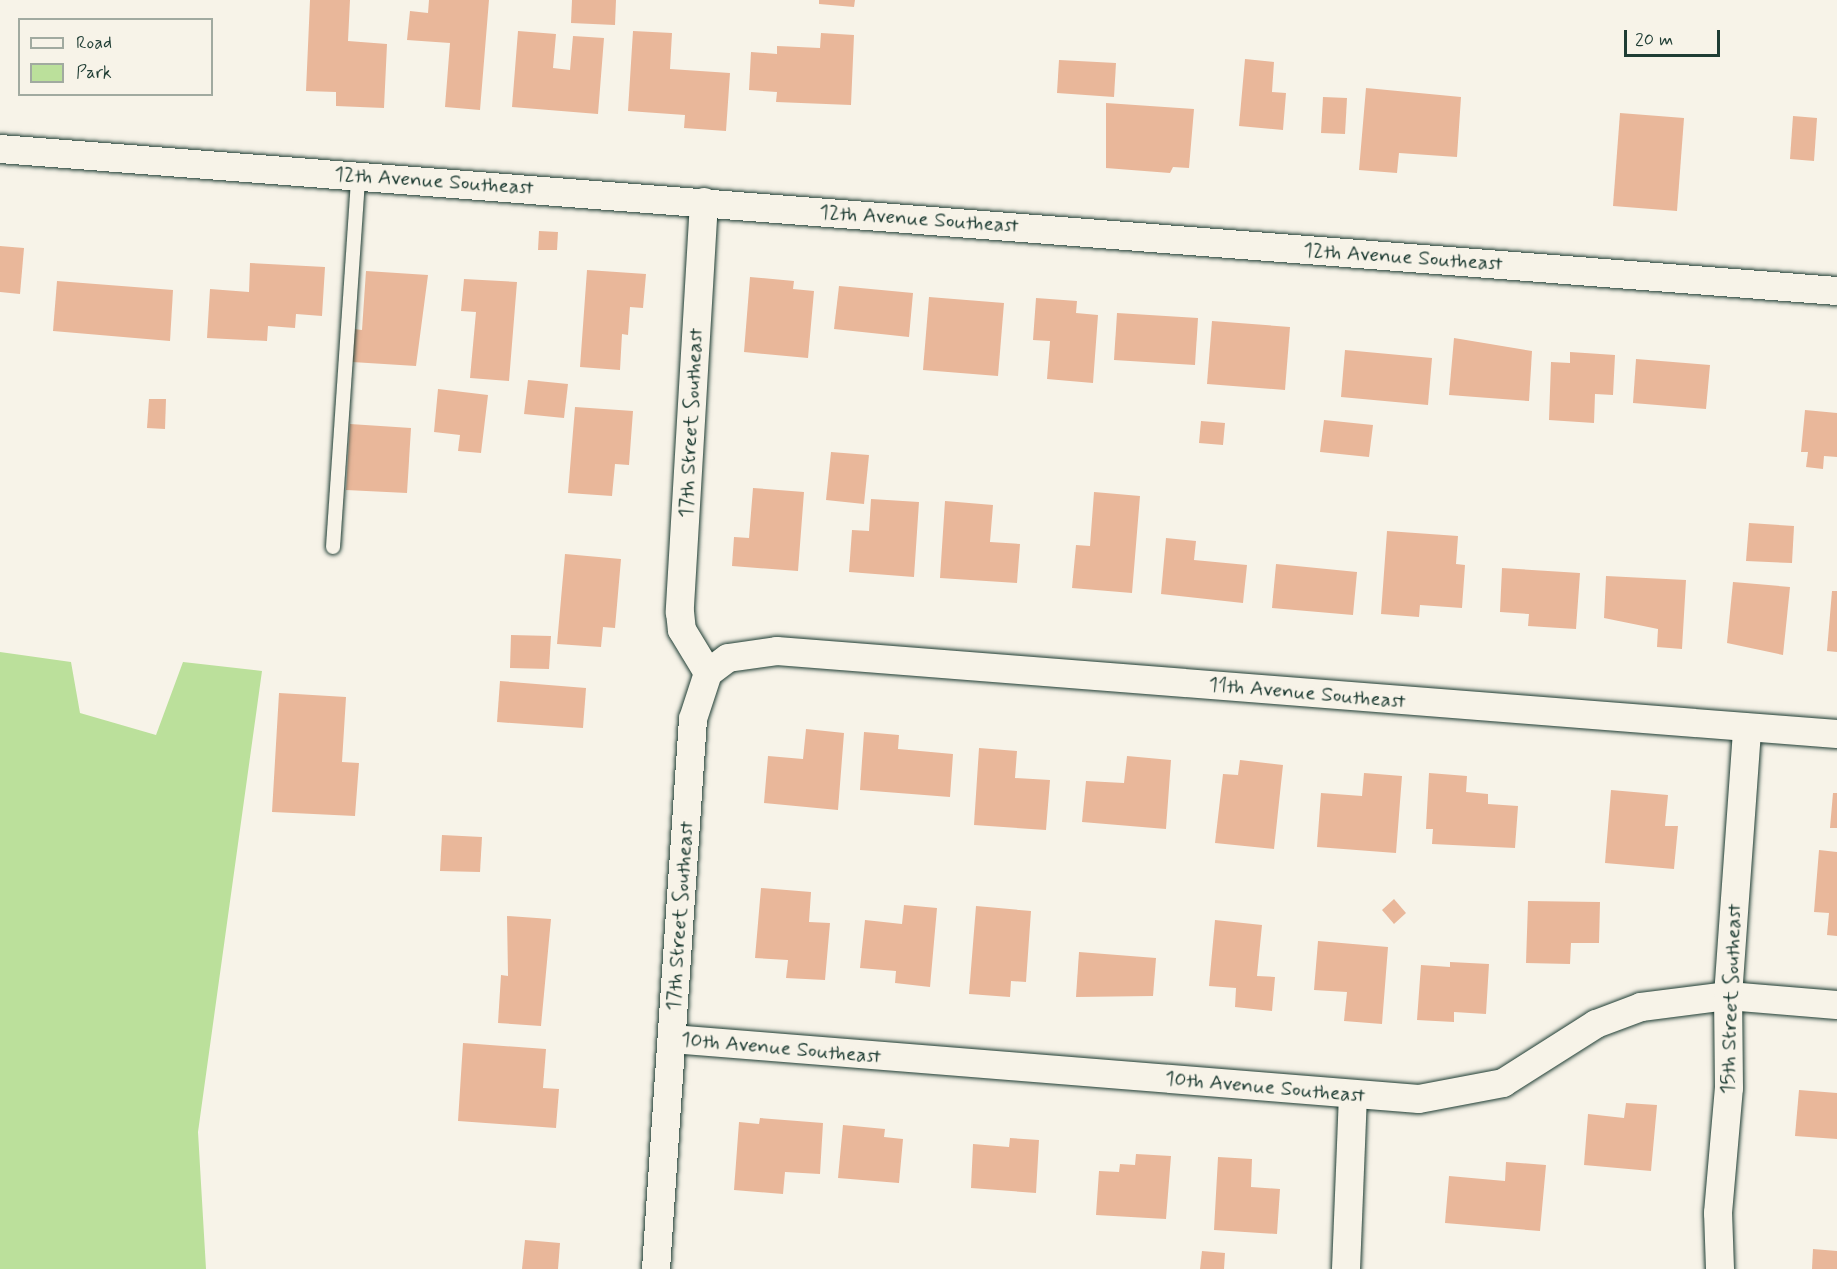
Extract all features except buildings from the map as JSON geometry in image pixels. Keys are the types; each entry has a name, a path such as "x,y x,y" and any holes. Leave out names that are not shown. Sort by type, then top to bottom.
{"street":[{"name":"12th Avenue Southeast","path":"0,149 1837,291"},
{"name":"17th Street Southeast","path":"656,1269 693,719 708,673 682,630 680,612 704,202"},
{"name":"11th Avenue Southeast","path":"708,673 738,654 777,651 1837,734"},
{"name":"15th Street Southeast","path":"1720,1269 1728,996 1747,728"},
{"name":"10th Avenue Southeast","path":"672,1039 1419,1099 1465,1094 1503,1083 1596,1024 1641,1007 1728,996 1837,1005"},
{"path":"1346,1269 1353,1095"}],"lane":[{"path":"333,547 358,176"}],"green space":[{"path":"0,652 71,662 80,713 156,735 183,662 262,671 198,1132 206,1269 0,1269"}]}
